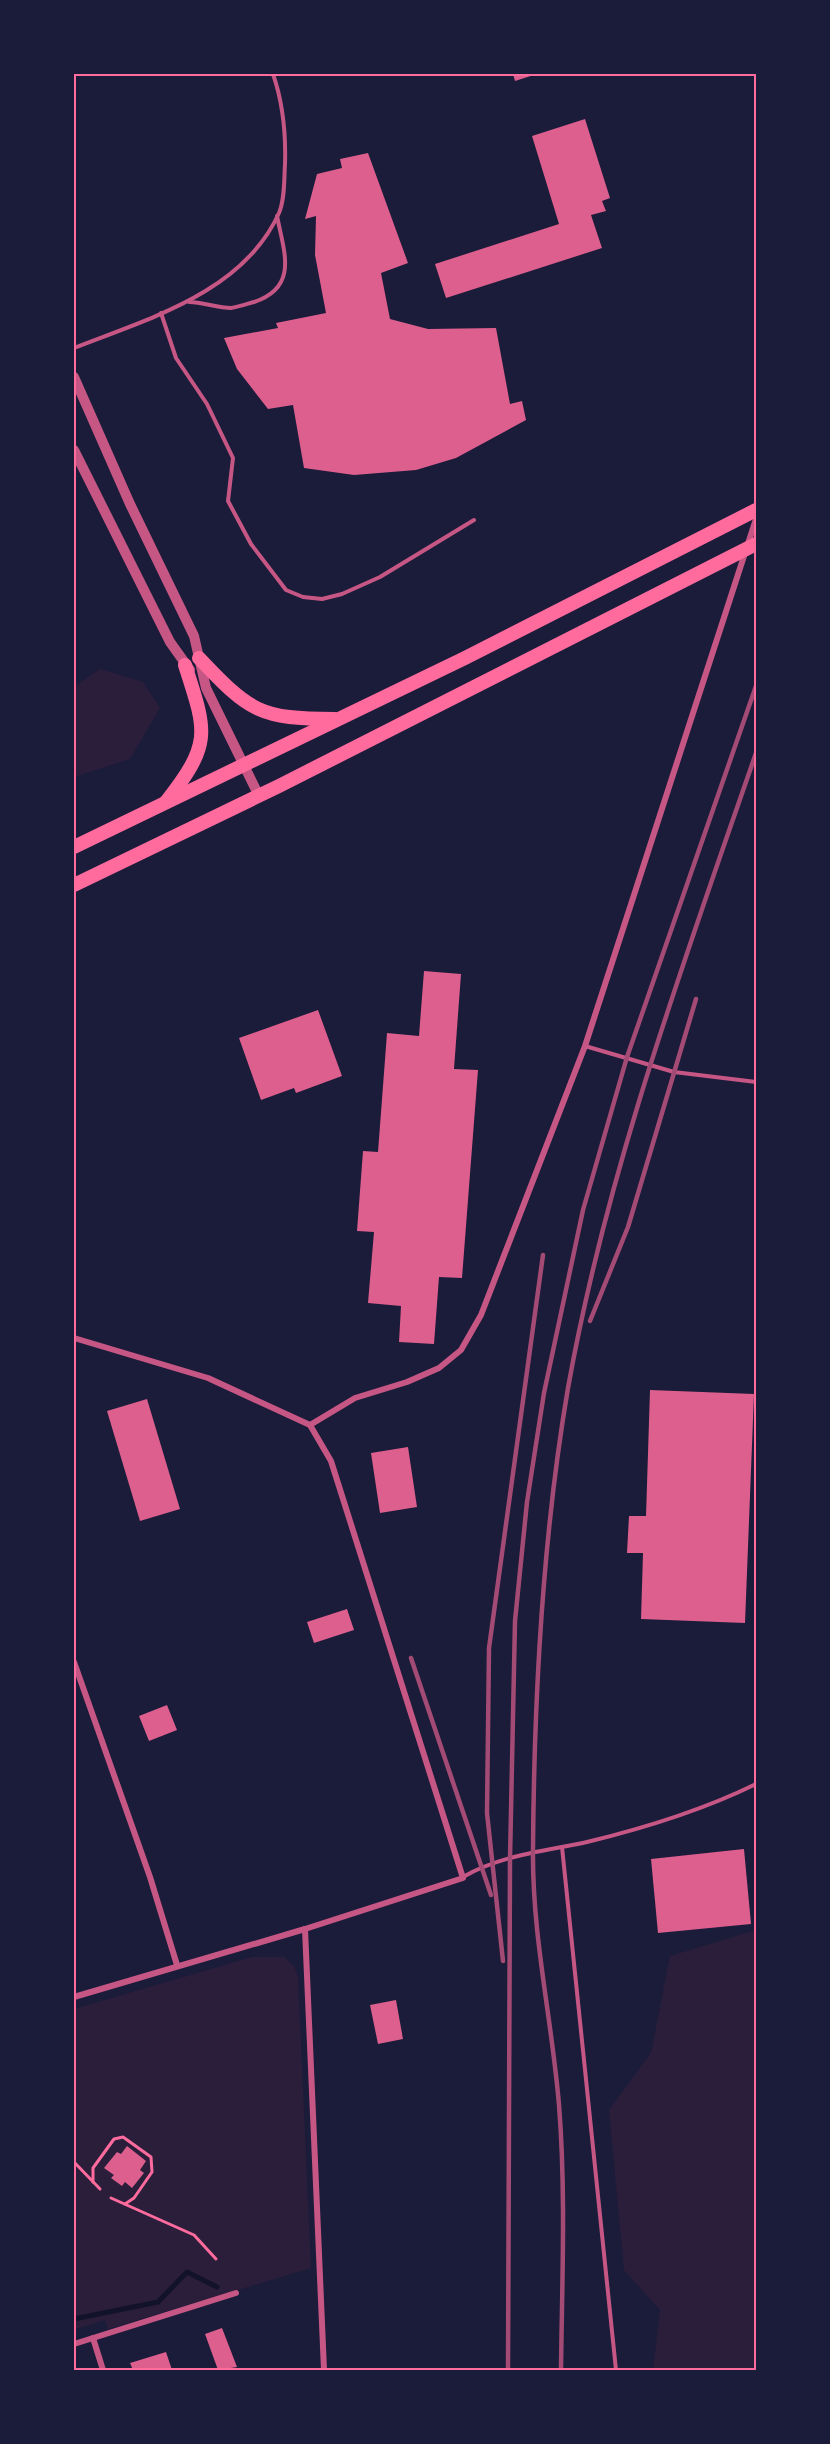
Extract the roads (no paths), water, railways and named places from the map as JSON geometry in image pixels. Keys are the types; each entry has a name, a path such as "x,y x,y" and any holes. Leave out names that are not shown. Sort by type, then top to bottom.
{"highway":[{"path":"74,847 245,766 756,510"},
{"path":"74,885 259,796 756,544"},
{"path":"199,658 233,693 261,712 294,719 340,719"},
{"path":"165,804 190,771 201,742 202,718 185,665"}],"street":[{"path":"74,377 130,504 194,636 206,688 259,796"},
{"path":"74,450 170,642 185,665 206,688"},
{"path":"310,1425 354,1398 407,1382 439,1368 461,1350 481,1315 585,1046 756,519"},
{"path":"74,1338 208,1378 310,1425 331,1461 463,1878 305,1929 74,1997"},
{"path":"74,1662 150,1877 177,1965"},
{"path":"305,1929 324,2370"},
{"path":"74,2344 236,2293"},
{"path":"93,2338 103,2370"}],"lane":[{"path":"189,302 232,308 262,299 275,291 283,281 286,270 277,216 283,186 285,132 283,108 273,74"},
{"path":"74,348 189,302 220,282 245,260 277,216"},
{"path":"161,313 176,358 207,404 233,458 228,501 251,544 286,590 303,597 322,599 342,594 380,577 474,520"},
{"path":"585,1046 674,1072 756,1082"},
{"path":"463,1878 482,1866 562,1847 717,1803 756,1784"},
{"path":"562,1847 616,2370"}],"waterway":[{"path":"74,2319 158,2302 187,2272 217,2287"}],"railway":[{"path":"508,2370 510,1859 515,1621 527,1502 544,1393 583,1210 627,1057 756,686"},
{"path":"561,2370 563,2238 561,2138 556,2073 539,1946 533,1850 535,1734 541,1618 552,1503 568,1388 584,1307 604,1226 675,988 756,753"},
{"path":"590,1321 628,1227 696,999"},
{"path":"503,1961 487,1813 489,1648 543,1255"},
{"path":"411,1658 491,1895"}]}
